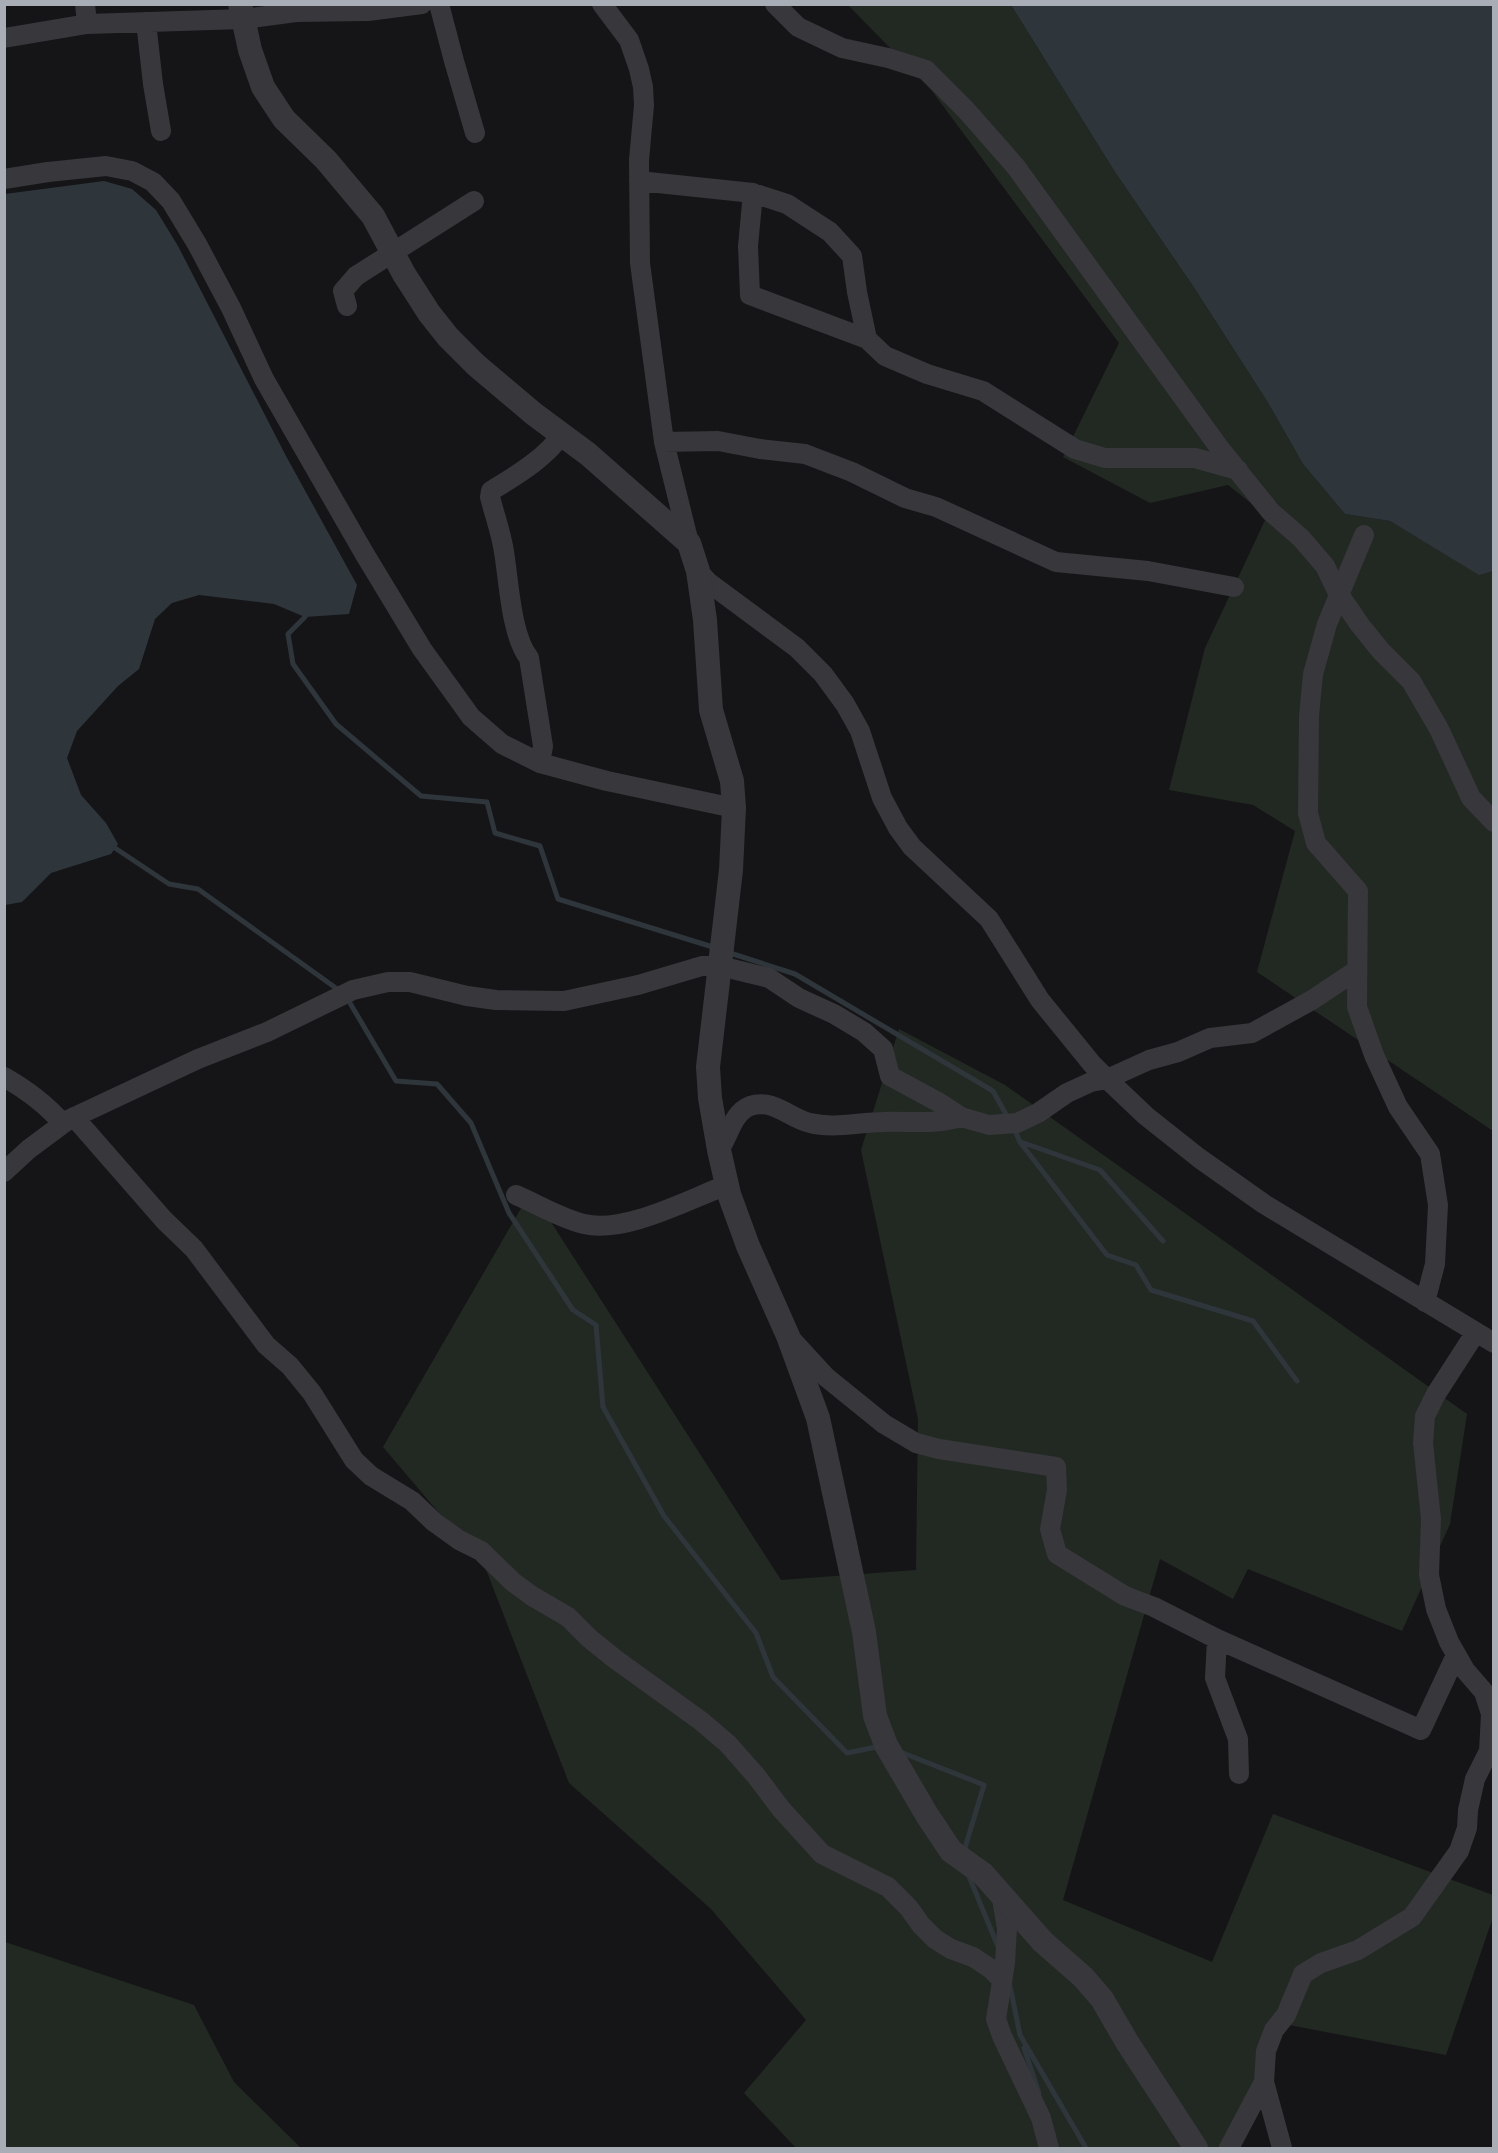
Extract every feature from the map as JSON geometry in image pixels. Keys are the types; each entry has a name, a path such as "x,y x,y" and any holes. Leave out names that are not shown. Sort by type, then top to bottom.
{"street":[{"path":"85,4 87,24"},
{"path":"4,38 87,24 146,22 242,12 368,11 422,4"},
{"path":"439,4 441,18 476,133"},
{"path":"602,4 629,40"},
{"path":"619,4 643,87 639,182 640,263 664,441 698,572 709,659 711,710 732,781 734,808 731,870 708,1067 710,1098 727,1185 747,1246 788,1336 818,1418 864,1632 875,1716 895,1762 951,1851 983,1874 1043,1942 1083,1977 1102,1999 1196,2148"},
{"path":"775,4 798,27 842,48 888,58 927,70 966,110 1016,167 1221,450 1271,512 1301,538 1325,566 1338,593 1381,651 1411,681 1439,729 1471,798 1494,822"},
{"path":"242,12 250,50 263,87 284,119 326,160 373,216 429,313 448,337 476,365 588,454 689,543"},
{"path":"146,22 161,130"},
{"path":"4,179 106,166 132,171 153,182 171,201 231,308 264,379 422,649 471,717 502,744 540,764 618,784 734,808"},
{"path":"639,182 753,193 787,204 830,232 852,256 867,339"},
{"path":"753,193 748,246 750,295 867,339 885,356 927,374 983,391 1075,448 1105,458 1195,458 1238,470"},
{"path":"347,306 344,291 356,276 445,217 474,201"},
{"path":"540,764 543,746 529,658 521,646 503,546 490,497 491,491 530,465 557,442 562,434"},
{"path":"664,441 718,441 805,454 852,472 905,498 936,507 1056,562 1148,571 1234,586"},
{"path":"1364,536 1338,593 1313,674 1309,716 1308,813 1316,843 1358,891 1357,1007 1374,1055 1398,1107 1430,1154 1438,1205 1435,1264 1425,1302"},
{"path":"698,572 708,582 797,648 823,674 846,704 860,731 882,798 898,828 912,847 989,919 1040,1000 1107,1079 1146,1116 1255,1198 1494,1343"},
{"path":"4,1172 29,1149 68,1121 188,1063 267,1032 354,990 372,984 410,982 467,996 496,1000 564,1001 638,985 702,966 720,966 769,978 799,998 834,1014 864,1032 883,1049 890,1076 961,1117 989,1125 1017,1123 1091,1082 1107,1079 1149,1060 1178,1052 1210,1038 1252,1033 1312,1000 1357,970"},
{"path":"4,1077 68,1121 194,1249 266,1345 290,1366 312,1393 354,1460 371,1476 412,1501 434,1522 459,1540 481,1551 513,1582 568,1617 615,1659 701,1721 728,1744 781,1809 822,1854 888,1887 935,1939 951,1949 973,1957 1002,1980"},
{"path":"719,1150 734,1120 749,1106 768,1105 807,1123 832,1126 884,1122 944,1122 961,1117"},
{"path":"516,1195 562,1217 588,1225 614,1225 667,1209 727,1185"},
{"path":"1282,2148 1264,2082 1266,2051 1274,2030 1286,2015 1303,1974 1321,1964 1358,1950 1412,1917 1460,1851 1467,1828 1468,1810 1475,1779 1489,1751 1491,1714 1484,1692 1456,1655 1436,1609 1429,1575 1431,1519 1424,1443 1425,1416 1436,1394 1476,1332"},
{"path":"788,1336 826,1377 884,1424 916,1443 939,1449 1056,1467 1058,1490 1050,1529 1057,1554 1125,1596 1154,1607 1217,1639 1421,1730 1456,1655"},
{"path":"1217,1639 1215,1678 1238,1739 1239,1774"},
{"path":"1001,1893 1007,1928 996,2019 1041,2118 1049,2148"},
{"path":"1229,2148 1264,2082"}],"shaded area":[{"path":"848,5 1011,5 1115,172 1195,289 1267,401 1303,464 1345,514 1390,521 1479,574 1493,571 1493,1131 1257,972 1295,831 1253,805 1169,790 1205,648 1267,516 1228,485 1150,503 1063,457 1119,343 932,91"},
{"path":"1011,5 1493,5 1493,571 1479,575 1390,521 1345,514 1303,464 1267,401 1195,289 1115,172"},
{"path":"104,181 132,189 156,210 178,246 286,456 357,585 349,614 305,617 274,604 199,595 172,603 155,619 139,669 118,686 77,731 67,758 81,795 106,823 118,844 111,854 51,873 22,902 5,905 5,194"},
{"path":"899,1029 1005,1085 1467,1414 1450,1524 1402,1631 1248,1569 1233,1599 1160,1559 1063,1900 1212,1962 1273,1814 1493,1895 1493,1917 1446,2055 1284,2024 1228,2148 796,2148 744,2093 806,2020 711,1909 569,1783 485,1567 383,1447 531,1191 781,1580 916,1570 918,1419 861,1150"},
{"path":"5,1942 194,2005 234,2082 301,2148 5,2148"}],"waterway":[{"path":"305,617 288,634 293,664 336,724 421,796 487,802 495,833 540,846 558,899 716,948"},
{"path":"115,848 169,884 198,889 340,991"},
{"path":"727,952 795,974 993,1091 1008,1118"},
{"path":"347,998 396,1081 437,1084 471,1123 509,1213 573,1310 596,1325 603,1407 664,1516 756,1633 773,1677 847,1753 881,1746"},
{"path":"1013,1126 1020,1142 1107,1255 1136,1265 1151,1290 1253,1321 1297,1381"},
{"path":"1021,1142 1100,1170 1163,1241"},
{"path":"898,1751 984,1785 964,1851"},
{"path":"968,1874 999,1949"},
{"path":"1010,1986 1020,2035 1086,2148"},
{"path":"1024,2048 1039,2093"}]}
